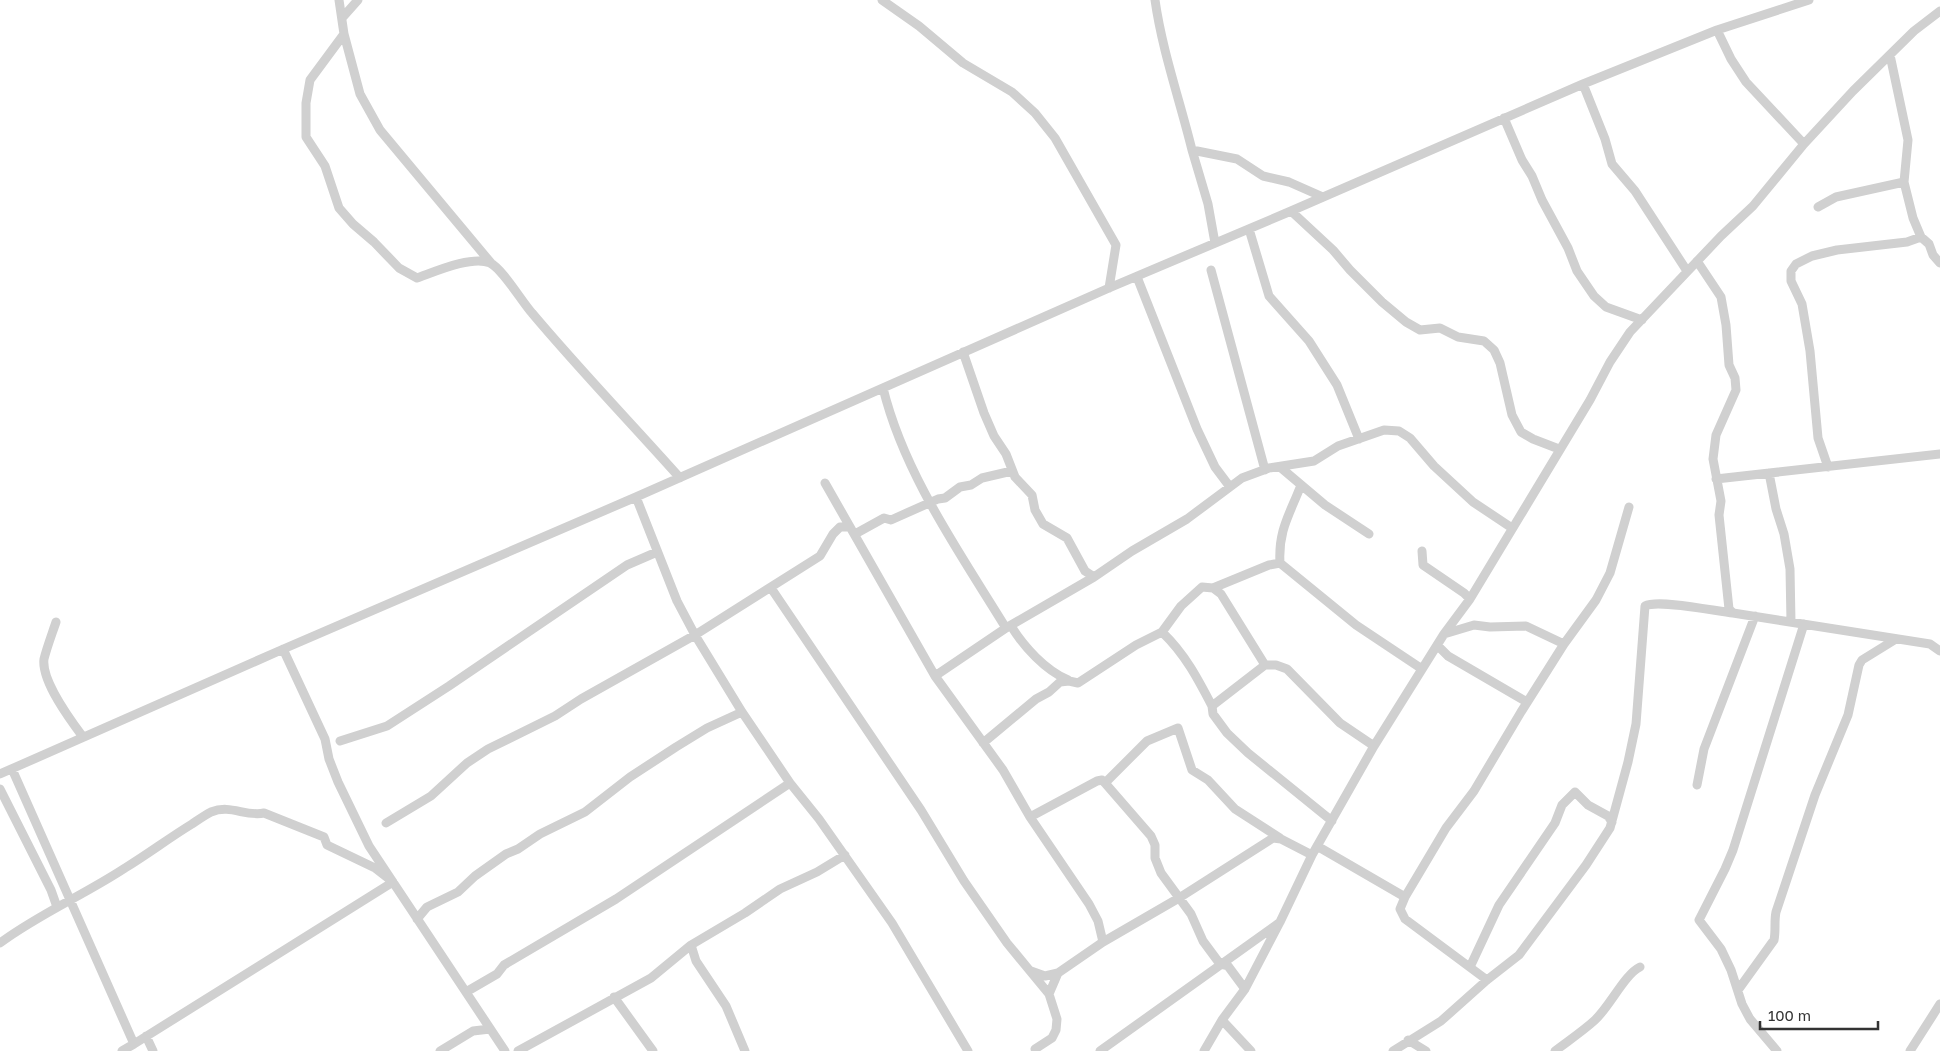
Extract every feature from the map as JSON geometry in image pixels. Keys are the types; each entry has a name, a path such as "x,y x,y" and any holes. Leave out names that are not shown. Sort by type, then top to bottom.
{"street":[{"path":"339,0 344,34 360,94 380,130 503,275 531,312 680,478"},
{"path":"342,18 358,0"},
{"path":"882,0 919,26 963,62 1012,92 1040,119 1055,138 1116,245 1109,288"},
{"path":"1156,0 1160,31 1208,204 1214,243"},
{"path":"0,774 680,478 1109,288 1583,84 1717,30 1809,0"},
{"path":"1204,1051 1222,1020 1245,989 1312,855 1374,746 1444,634 1470,599 1590,400 1610,362 1630,332 1721,236 1753,206 1804,144 1853,90 1914,31 1940,11"},
{"path":"1717,30 1731,59 1746,82 1804,144"},
{"path":"344,34 310,80 306,103 306,138 325,166 339,208 399,268 416,278 457,264 478,261 491,263"},
{"path":"1890,55 1908,140 1904,182 1913,218 1921,237 1928,244 1933,255 1940,263"},
{"path":"1583,84 1605,139 1612,164 1635,191 1687,272"},
{"path":"1504,118 1522,160 1568,248 1577,271 1594,296 1606,307 1642,320"},
{"path":"1192,150 1236,158 1263,176 1289,182 1324,196"},
{"path":"1818,206 1836,197 1904,182"},
{"path":"1292,210 1382,302 1406,322 1420,330 1440,328 1458,337 1484,341 1494,350 1500,363 1512,415 1521,432 1559,449"},
{"path":"1248,229 1269,296 1309,340 1337,386 1359,439"},
{"path":"1828,467 1818,438 1810,351 1802,304 1791,281 1791,271 1796,264 1812,256 1837,250 1907,242 1921,237"},
{"path":"1697,261 1721,297 1726,325 1729,365 1736,390 1716,435 1714,459 1721,501 1719,515 1725,588 1729,610 1733,613"},
{"path":"1211,270 1265,470"},
{"path":"1136,277 1214,467 1230,487"},
{"path":"963,352 984,413 1015,477 1032,496 1043,524 1067,538 1085,571 1094,577"},
{"path":"883,388 892,420 912,467 931,502 1008,627 1056,675 1069,681 1078,683 1136,645 1162,632 1181,606 1202,588 1213,588 1269,565 1280,563"},
{"path":"935,676 1008,627 1094,577 1132,551 1187,519 1242,478 1265,470 1314,461 1338,446 1384,430 1399,431 1410,438 1434,466 1473,502 1512,528"},
{"path":"1716,479 1940,454"},
{"path":"1280,468 1325,505 1369,534"},
{"path":"386,822 431,796 467,763 488,749 555,716 581,699 695,635 771,588 820,556 832,534 840,527 852,530 884,518 891,520 931,502 945,498 960,487 982,478 1012,470"},
{"path":"1769,473 1776,509 1784,534 1788,560 1791,622"},
{"path":"825,483 935,676 1003,770 1030,817 1089,904 1098,921 1104,942"},
{"path":"1300,485 1283,526 1279,545 1280,563 1356,625 1422,669"},
{"path":"636,497 677,601 695,635 742,712 892,923 968,1051"},
{"path":"1487,980 1405,919 1400,909 1405,896 1446,828 1474,791 1564,644 1596,600 1610,573 1629,507"},
{"path":"1422,551 1423,565 1470,599"},
{"path":"340,741 387,726 627,565 657,552"},
{"path":"771,588 921,810 964,881 1007,943 1049,994 1057,1019 1056,1030 1052,1038 1034,1050"},
{"path":"1213,588 1221,594 1265,664"},
{"path":"1393,1051 1408,1040 1442,1021 1518,955 1586,865 1610,828 1636,724 1645,606 1665,603 1896,640 1930,644 1940,641"},
{"path":"1697,785 1704,750 1755,616"},
{"path":"56,622 44,660 45,668 62,708 84,737"},
{"path":"1777,1051 1750,1019 1742,1004 1721,948 1701,923 1700,917 1725,869 1732,850 1804,624"},
{"path":"1444,634 1474,625 1490,627 1526,626 1564,644"},
{"path":"1162,632 1175,644 1192,667 1212,706 1212,714 1227,733 1248,753 1332,821"},
{"path":"1738,990 1774,940 1776,912 1815,795 1848,715 1859,665 1862,660 1896,640"},
{"path":"1930,644 1940,651"},
{"path":"1437,645 1448,656 1527,702"},
{"path":"283,650 326,739 329,759 338,782 369,846 505,1051"},
{"path":"1212,706 1265,664 1276,665 1287,669 1340,723 1374,746"},
{"path":"983,743 1036,699 1060,682 1069,681"},
{"path":"417,919 427,907 458,892 475,876 506,854 518,849 540,834 585,812 630,777 676,747 707,728 742,712"},
{"path":"1105,783 1147,741 1178,728 1192,770 1208,780 1235,809 1312,855"},
{"path":"12,769 134,1044"},
{"path":"1030,817 1102,780 1151,836 1155,845 1155,858 1161,873 1191,914 1203,940 1220,964 1228,966 1245,989"},
{"path":"466,992 497,974 504,965 616,899 790,782"},
{"path":"0,789 51,890 57,907"},
{"path":"1470,967 1499,905 1555,823 1562,805 1575,792 1588,805 1608,816 1612,822"},
{"path":"0,942 125,868 157,845 210,813 225,808 256,815 264,813 315,833 324,837 327,845 375,868 393,882"},
{"path":"1031,971 1045,976 1058,973 1104,942 1179,898 1264,842 1273,838 1281,838"},
{"path":"1318,846 1405,896"},
{"path":"518,1051 651,978 692,945 780,890 845,856"},
{"path":"122,1051 393,882"},
{"path":"1100,1051 1280,922"},
{"path":"692,945 696,961 726,1006 744,1051"},
{"path":"1554,1051 1596,1020 1632,971 1640,967"},
{"path":"1049,994 1058,973"},
{"path":"614,998 653,1051"},
{"path":"1910,1051 1940,1004"},
{"path":"1222,1020 1251,1051"},
{"path":"440,1051 472,1031 490,1029"},
{"path":"146,1036 153,1051"},
{"path":"1408,1040 1426,1051"}]}
